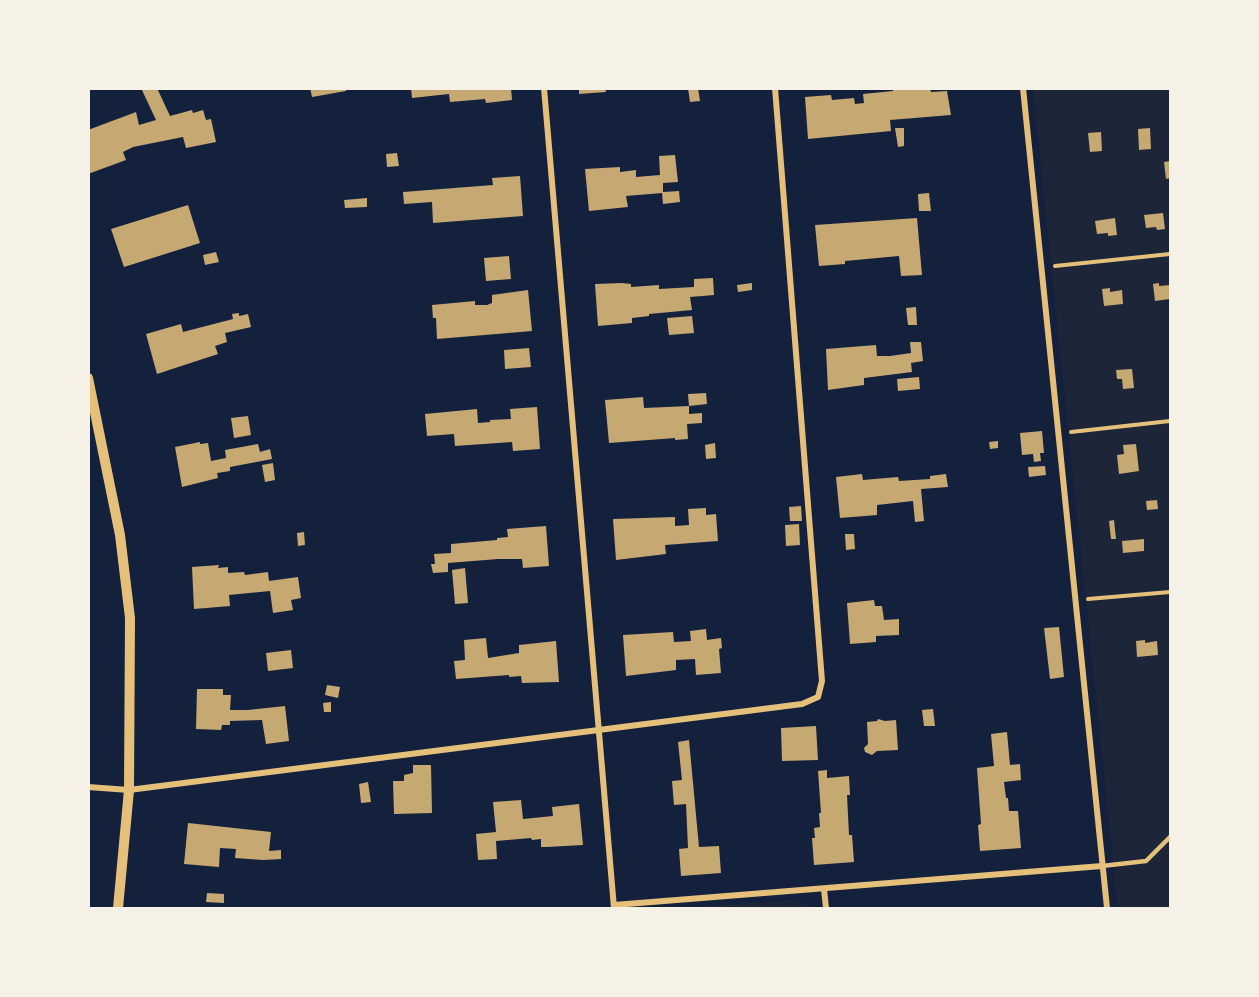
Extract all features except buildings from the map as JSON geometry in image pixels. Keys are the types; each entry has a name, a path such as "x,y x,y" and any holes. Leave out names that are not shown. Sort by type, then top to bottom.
{"street":[{"path":"544,88 597,730 614,907 1102,866"},
{"path":"88,787 129,790 802,704 818,697 822,681 775,88"},
{"path":"1023,88 1107,909"},
{"path":"88,378 120,536 130,618 129,790 118,909"},
{"path":"824,889 826,909"}],"lane":[{"path":"1102,866 1146,861 1170,837"}],"path":[{"path":"1042,267 1170,254"},
{"path":"1058,433 1170,421"},
{"path":"1075,600 1170,591"}],"shaded area":[{"path":"1033,89 1170,89 1170,908 1118,908"},
{"path":"796,900 810,908 681,908"}]}
